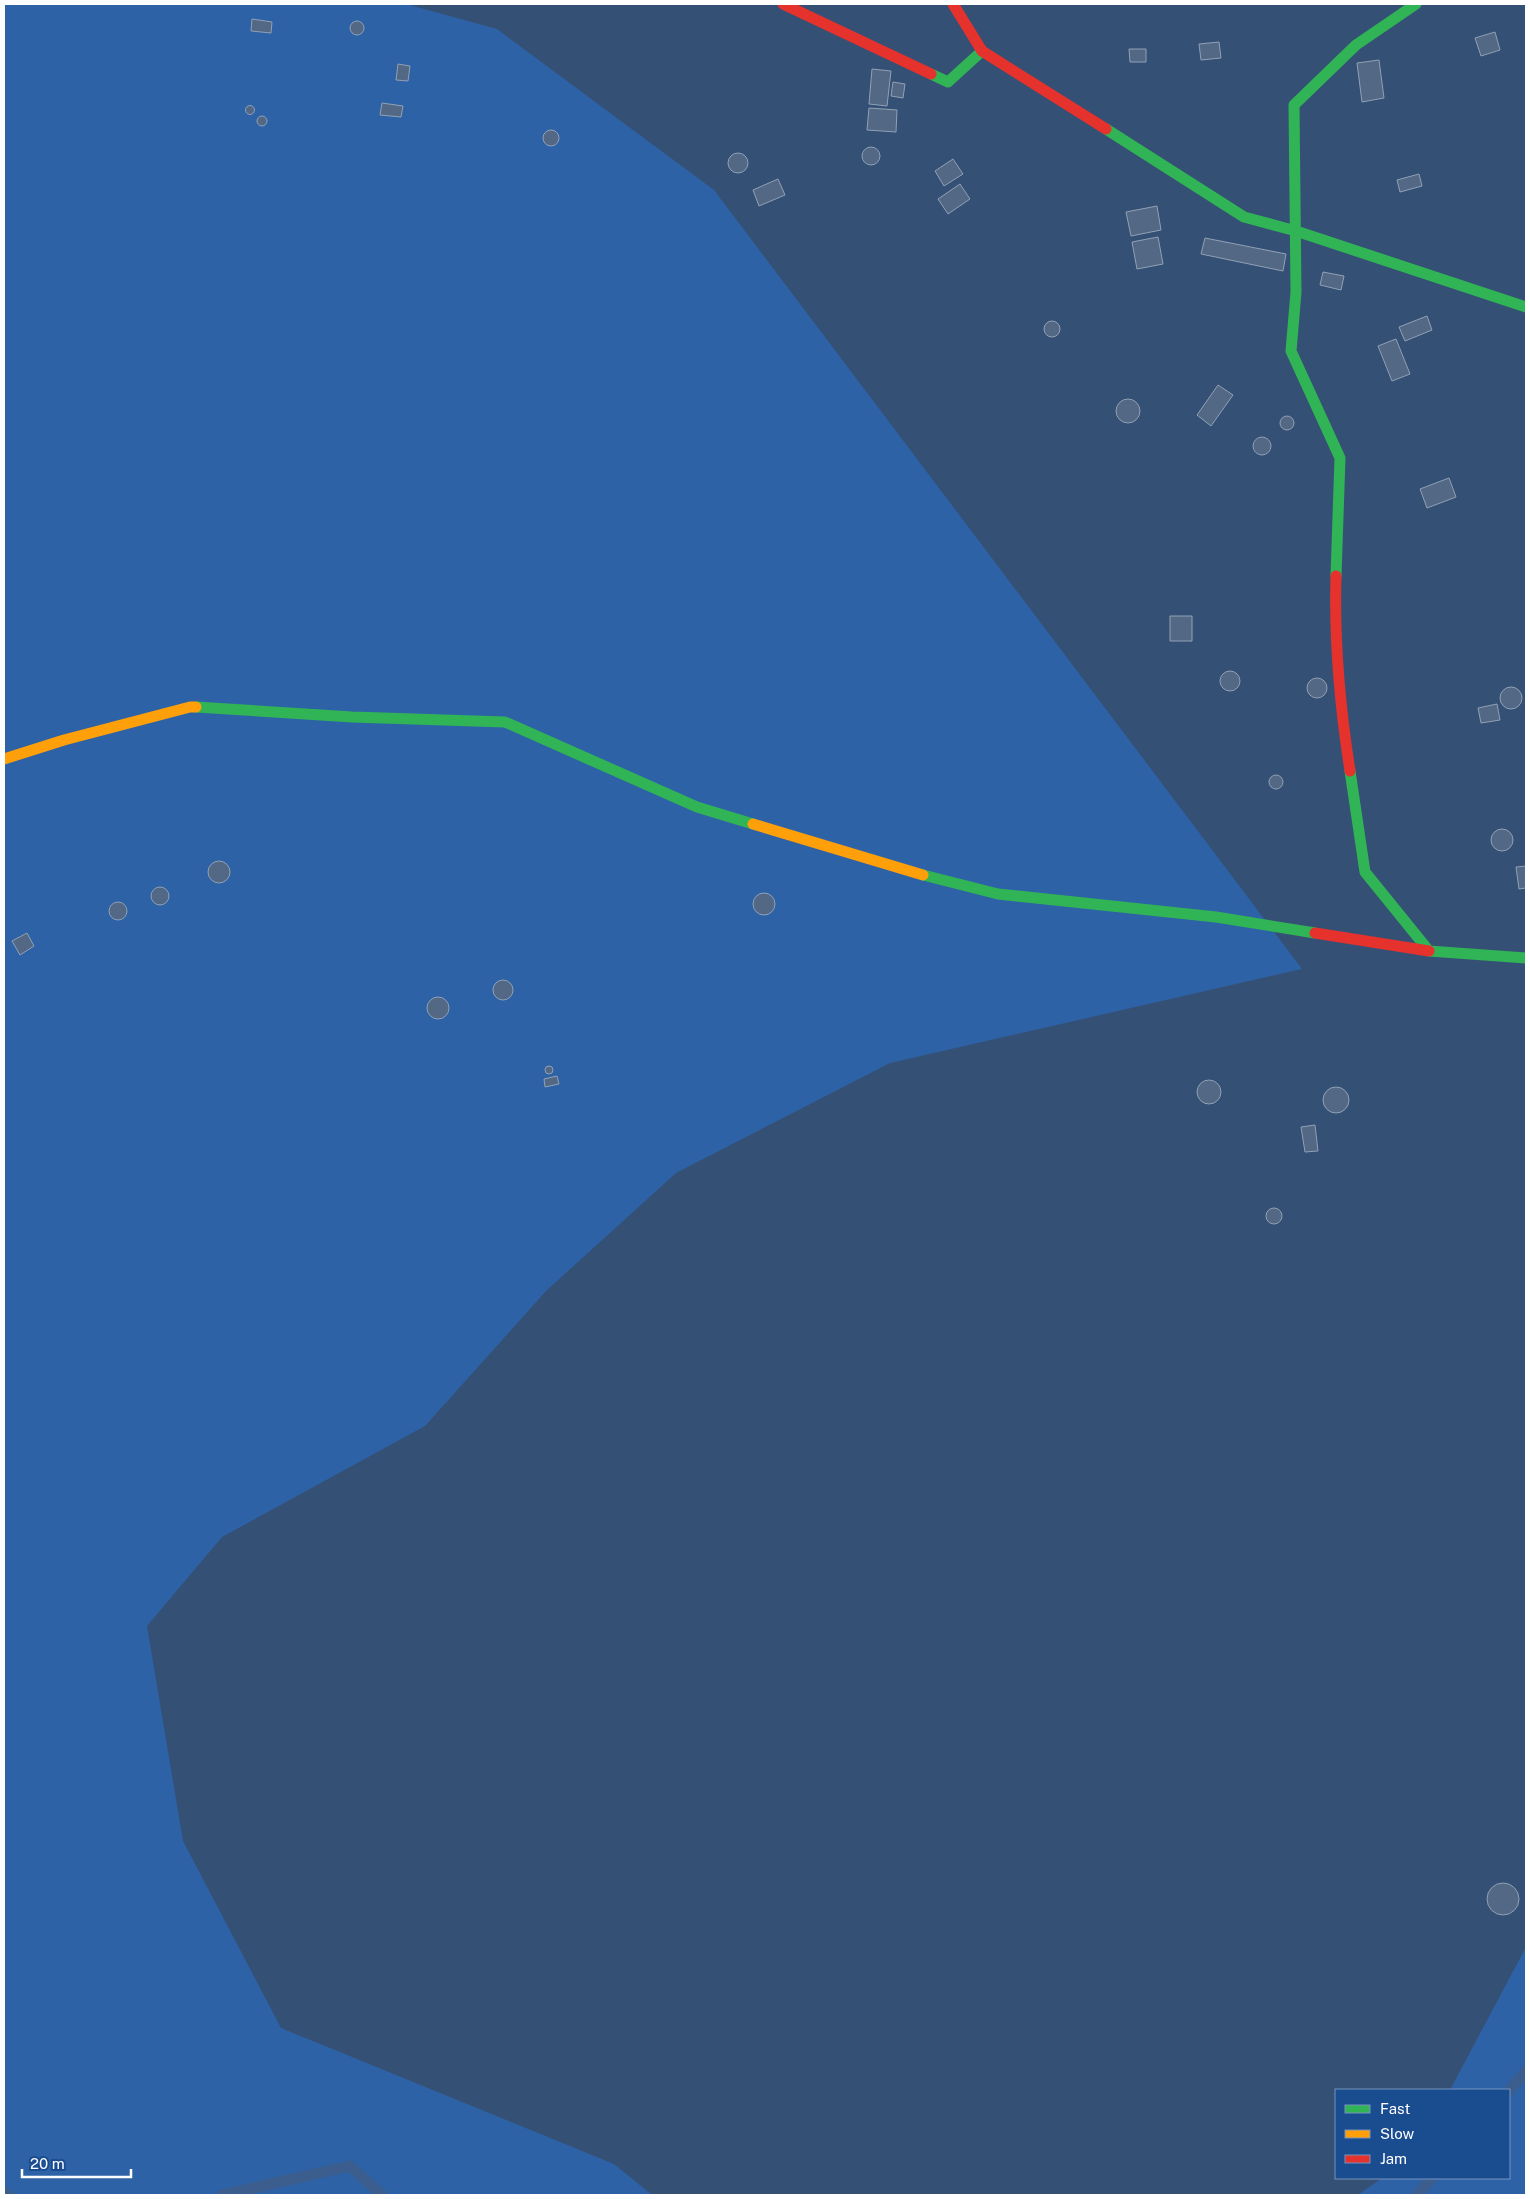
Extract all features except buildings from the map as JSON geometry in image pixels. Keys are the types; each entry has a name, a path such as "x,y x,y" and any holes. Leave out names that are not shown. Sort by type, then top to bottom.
{"street":[{"path":"783,4 948,82 982,51"},
{"path":"953,4 982,51 1244,217 1296,231 1526,307"},
{"path":"1416,4 1356,45 1294,105 1296,292 1291,351 1340,458 1335,614 1341,714 1365,872 1429,952"},
{"path":"4,759 64,740 190,707 352,718 505,722 697,807 909,871 998,894 1216,917 1429,952 1526,958"}],"shaded area":[{"path":"4,4 406,4 497,29 714,190 1302,969 890,1063 676,1173 546,1291 425,1426 222,1537 147,1626 183,1841 281,2028 614,2164 652,2195 4,2195"},
{"path":"1526,1947 1526,2195 1358,2195 1381,2179 1510,2179 1510,2089 1451,2089"}],"waterway":[{"path":"1510,2090 1526,2071"},
{"path":"222,2195 350,2166 382,2195"},
{"path":"1417,2195 1431,2179"},
{"path":"4,2192 9,2195"}],"traffic: fast":[{"path":"1336,576 1340,458 1291,351 1296,292 1294,105 1356,45 1416,4"},
{"path":"931,74 948,82 982,51"},
{"path":"1106,129 1244,217 1296,231 1526,307"},
{"path":"196,707 352,717 505,722 697,807 753,824"},
{"path":"1350,771 1365,872 1429,951 1526,958"},
{"path":"923,875 998,894 1216,917 1315,933"}],"traffic: slow":[{"path":"4,759 64,740 196,707"},
{"path":"753,824 923,875"}],"traffic: jam":[{"path":"783,4 931,74"},
{"path":"953,4 982,51 1106,129"},
{"path":"1336,576 1339,674 1343,723 1350,771"},
{"path":"1315,933 1429,951"}]}
